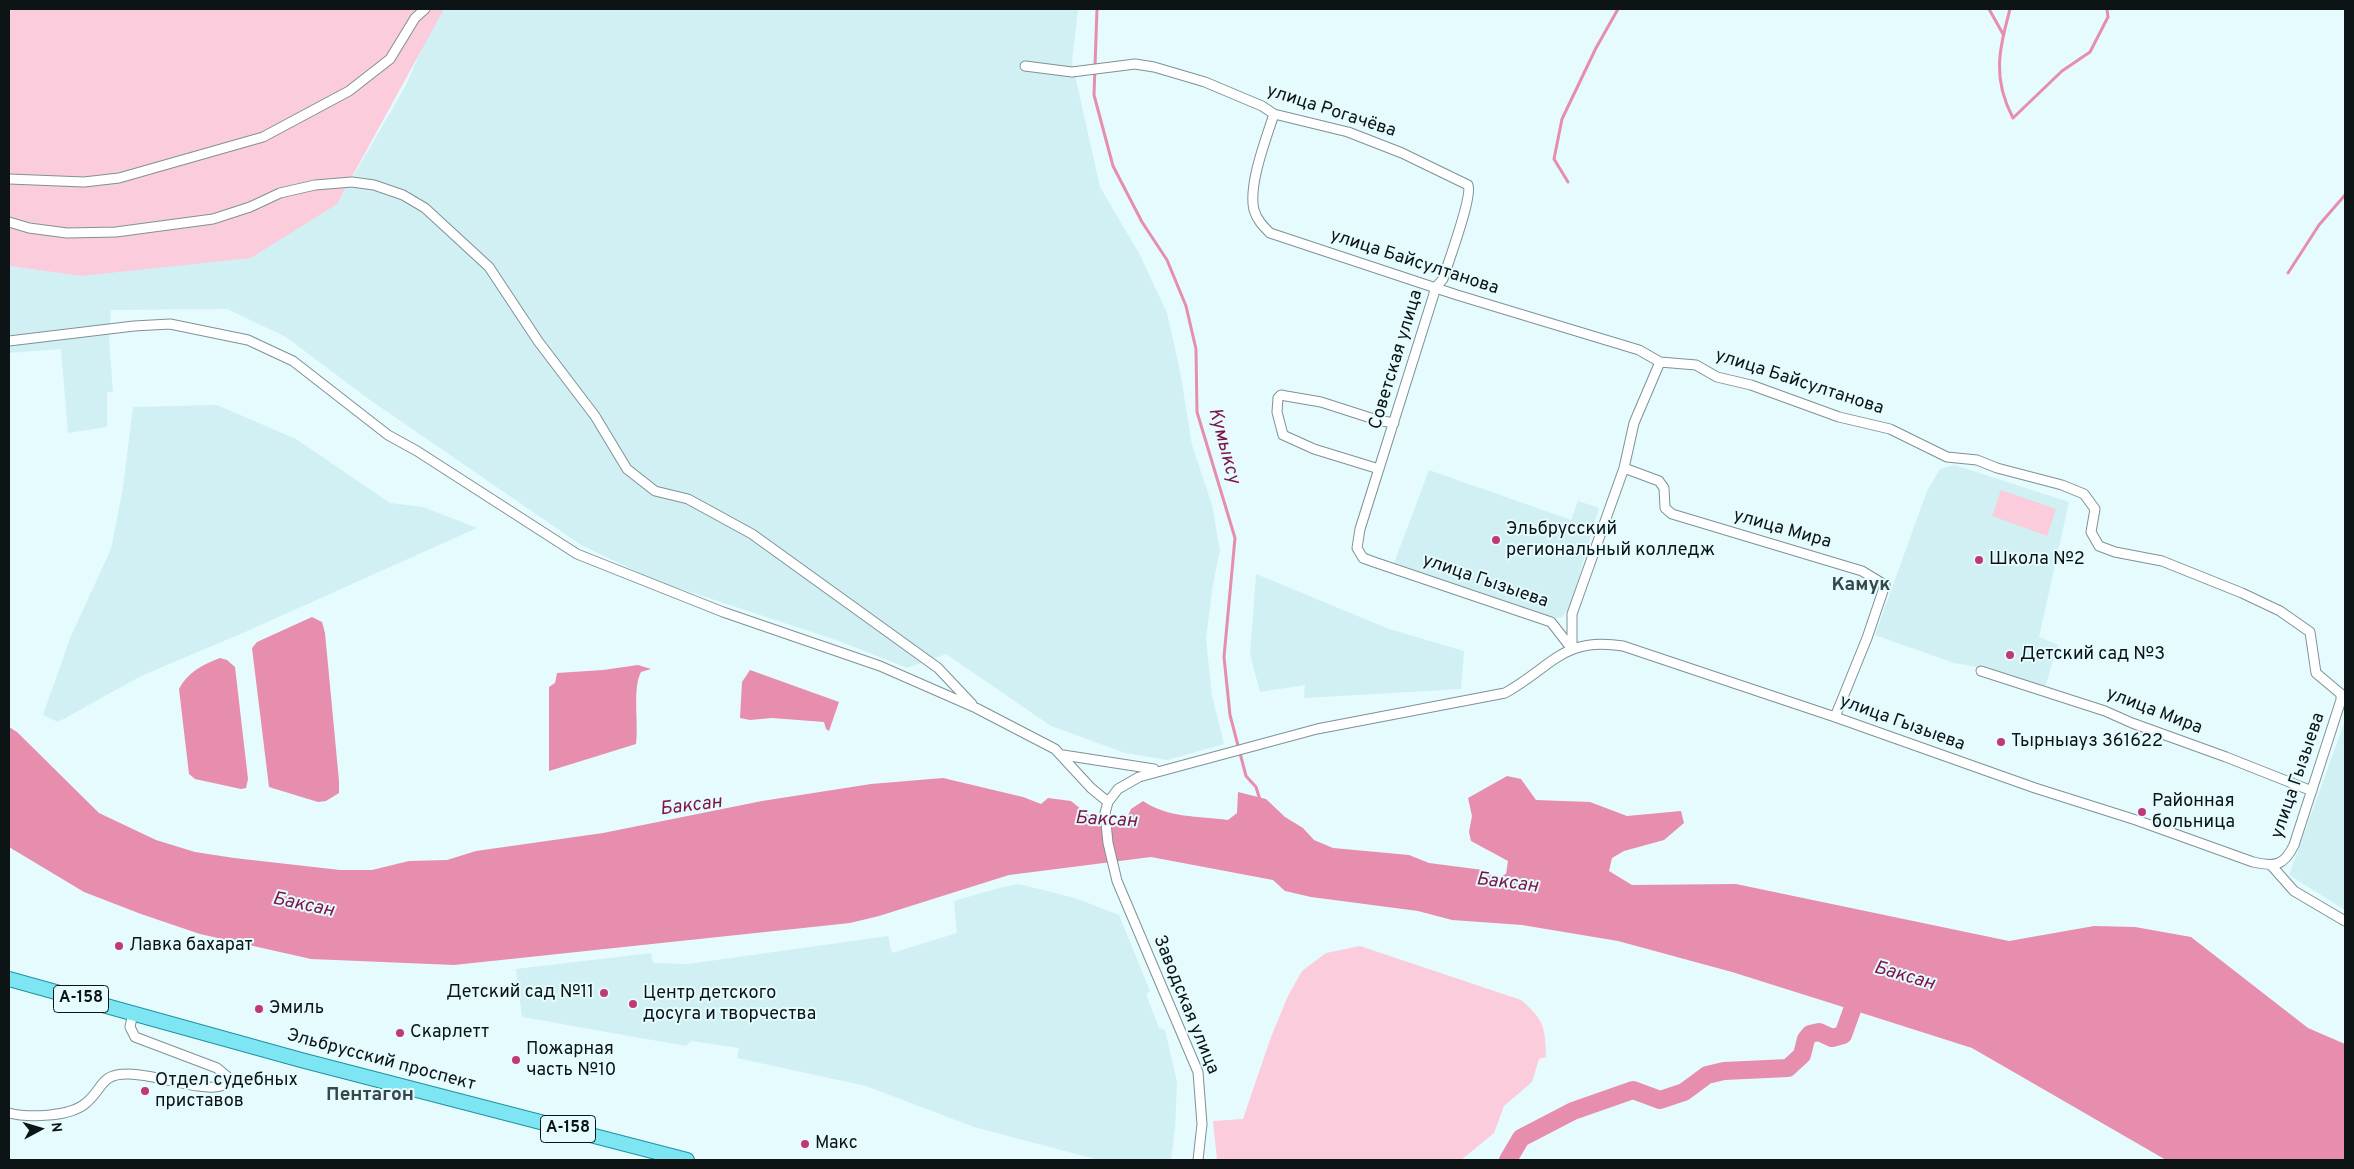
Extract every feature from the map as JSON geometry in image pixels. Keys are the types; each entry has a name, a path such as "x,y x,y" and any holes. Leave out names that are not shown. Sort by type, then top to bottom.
{"main road":[{"name":"Эльбрусский проспект","path":"9,979 310,1062 687,1160"}],"street":[{"path":"9,179 84,182 119,178 263,137 349,91 390,59 415,18 425,9"},
{"name":"улица Рогачёва","path":"1025,66 1072,72 1135,64 1162,69 1205,82 1262,106 1274,114 1348,132 1402,153 1462,181"},
{"name":"улица Байсултанова","path":"1274,114 1260,162 1253,204 1256,216 1264,228 1286,239 1436,288 1639,350 1660,362 1696,365 1726,380 1751,385 1839,417 1890,429 1947,457 1977,460 1997,468 2062,485 2084,494 2095,509 2091,532 2099,546 2115,552 2162,561 2280,611 2306,628 2310,632 2316,673 2341,694 2341,700"},
{"name":"Советская улица","path":"1359,552 1357,541 1360,530 1436,288 1443,279 1466,205 1470,188 1462,181"},
{"path":"9,222 29,228 67,233 116,232 214,219 250,207 280,193 315,185 352,182 374,185 403,195 425,208 489,267 538,341 595,416 627,469 655,491 688,499 752,534 938,668 976,708"},
{"path":"9,342 134,326 170,324 248,340 293,361 388,435 418,451 577,554 723,612 880,666 976,708 1038,738 1062,755 1091,788 1108,802 1125,784 1160,770 1317,729 1506,693 1529,679 1562,652 1572,649 1572,614 1624,468 1634,423 1660,362"},
{"path":"1380,469 1314,449 1283,435 1277,412 1278,398 1281,395 1321,402 1376,420 1394,423"},
{"name":"улица Мира","path":"1624,468 1658,481 1664,488 1665,508 1672,514 1862,571 1885,585 1867,638 1835,717"},
{"name":"улица Гызыева","path":"1359,552 1363,558 1374,562 1552,622 1572,649 1597,644 1624,646 1835,717 1951,760 2136,820 2253,862 2271,865 2281,863 2288,857 2312,791 2341,700"},
{"name":"улица Мира","path":"1981,671 2106,711 2132,723 2312,791"},
{"path":"1062,755 1160,770"},
{"name":"Заводская улица","path":"1108,802 1106,813 1113,865 1125,901 1198,1072 1202,1124 1198,1160"},
{"path":"2271,865 2294,891 2345,921"},
{"path":"9,1113 38,1116 57,1114 80,1107 86,1104 103,1081 110,1076 127,1074 146,1075 205,1086 220,1086 229,1078 217,1068 135,1037 130,1027 133,1013"}],"shaded area":[{"path":"9,9 444,9 337,204 251,258 81,276 9,266"},
{"path":"443,9 1078,9 1072,62 1100,187 1139,253 1167,313 1180,371 1192,445 1212,505 1220,550 1213,584 1206,638 1212,696 1224,744 1167,760 1125,753 1051,726 946,654 907,668 839,641 654,580 581,545 370,400 286,337 227,309 111,310 109,340 113,392 107,392 107,427 68,433 61,349 9,353 9,266 81,276 337,204 405,87 435,19"},
{"path":"217,405 296,439 390,503 423,507 477,528 245,632 141,676 58,722 43,715 71,636 111,549 123,488 133,407"},
{"name":"Школа №2","path":"1955,465 2069,502 2039,637 2058,645 2045,687 1983,668 1954,663 1875,635 1927,491 1940,469"},
{"name":"Эльбрусский региональный колледж","path":"1429,470 1571,520 1578,501 1599,508 1570,607 1562,617 1556,618 1394,563"},
{"path":"2001,490 2056,509 2047,536 1992,516"},
{"path":"1256,574 1389,629 1464,651 1461,689 1304,698 1305,685 1260,692 1250,654"},
{"path":"2345,721 2345,910 2289,875"},
{"path":"1019,884 1075,898 1119,915 1150,991 1146,994 1159,1028 1165,1030 1177,1082 1175,1128 1171,1160 1099,1160 974,1127 866,1086 737,1058 739,1048 691,1041 686,1046 522,1017 516,969 651,953 653,963 688,964 888,936 892,953 957,933 954,901"},
{"path":"1360,946 1521,1000 1539,1019 1545,1038 1546,1057 1539,1059 1532,1082 1504,1106 1494,1133 1461,1160 1217,1160 1213,1121 1243,1119 1271,1037 1288,996 1302,971 1326,953"}],"water":[{"path":"312,617 322,622 325,633 339,781 339,793 326,801 318,802 269,787 252,648 257,642"},
{"path":"220,658 227,660 235,667 248,779 246,788 241,789 195,779 189,774 179,689 186,678 196,670"},
{"path":"638,665 651,669 641,672 638,679 636,744 549,771 549,687 555,683 557,673 603,670"},
{"path":"750,670 839,702 829,731 826,729 824,722 772,718 750,720 740,718 742,682"},
{"name":"Баксан","path":"9,727 17,732 99,813 156,840 195,852 340,870 372,870 409,861 447,860 476,851 603,833 762,801 871,784 943,778 1023,797 1041,804 1048,798 1071,801 1093,819 1117,824 1125,822 1131,809 1143,801 1163,811 1195,817 1228,820 1237,813 1238,792 1266,799 1285,817 1303,828 1314,840 1333,848 1409,855 1429,863 1483,870 1496,878 1506,874 1508,861 1471,841 1469,832 1472,816 1468,798 1507,776 1521,779 1536,800 1590,802 1627,816 1681,811 1684,823 1664,840 1624,851 1612,858 1609,871 1632,885 1736,884 2009,941 2094,926 2135,927 2191,937 2308,1028 2345,1044 2345,1160 2166,1160 1972,1048 1732,972 1618,941 1522,925 1452,920 1418,911 1311,897 1285,891 1273,880 1151,857 1009,875 879,916 850,923 454,965 311,959 200,934 141,914 84,892 9,847"}],"waterway":[{"name":"Кумыксу","path":"1097,9 1094,95 1113,166 1142,222 1167,260 1186,306 1196,349 1197,412 1235,538 1224,657 1230,715 1246,776 1256,787 1260,800"},
{"path":"1568,182 1554,159 1562,119 1596,48 1618,9"},
{"path":"1989,9 2003,34"},
{"path":"2010,9 2001,51 2000,77 2006,104 2013,118 2062,71 2090,52 2108,17 2107,9"},
{"path":"2288,273 2319,225 2345,195"},
{"path":"1508,1160 1521,1138 1573,1111 1633,1090 1660,1100 1684,1092 1707,1075 1724,1071 1788,1068 1802,1055 1806,1039 1810,1034 1819,1032 1832,1038 1843,1035 1860,988"}],"place":[{"name":"Эльбрусский региональный колледж","path":"1496,540"},
{"name":"Школа №2","path":"1979,560"},
{"name":"Детский сад №3","path":"2010,655"},
{"name":"Тырныауз 361622","path":"2001,742"},
{"name":"Районная больница","path":"2142,812"},
{"name":"Лавка бахарат","path":"119,946"},
{"name":"Детский сад №11","path":"604,993"},
{"name":"Центр детского досуга и творчества","path":"633,1004"},
{"name":"Эмиль","path":"259,1009"},
{"name":"Скарлетт","path":"400,1033"},
{"name":"Пожарная часть №10","path":"516,1060"},
{"name":"Отдел судебных приставов","path":"145,1091"},
{"name":"Макс","path":"805,1144"}],"district":[{"name":"Камук","path":"1861,586"},
{"name":"Пентагон","path":"370,1096"}]}
